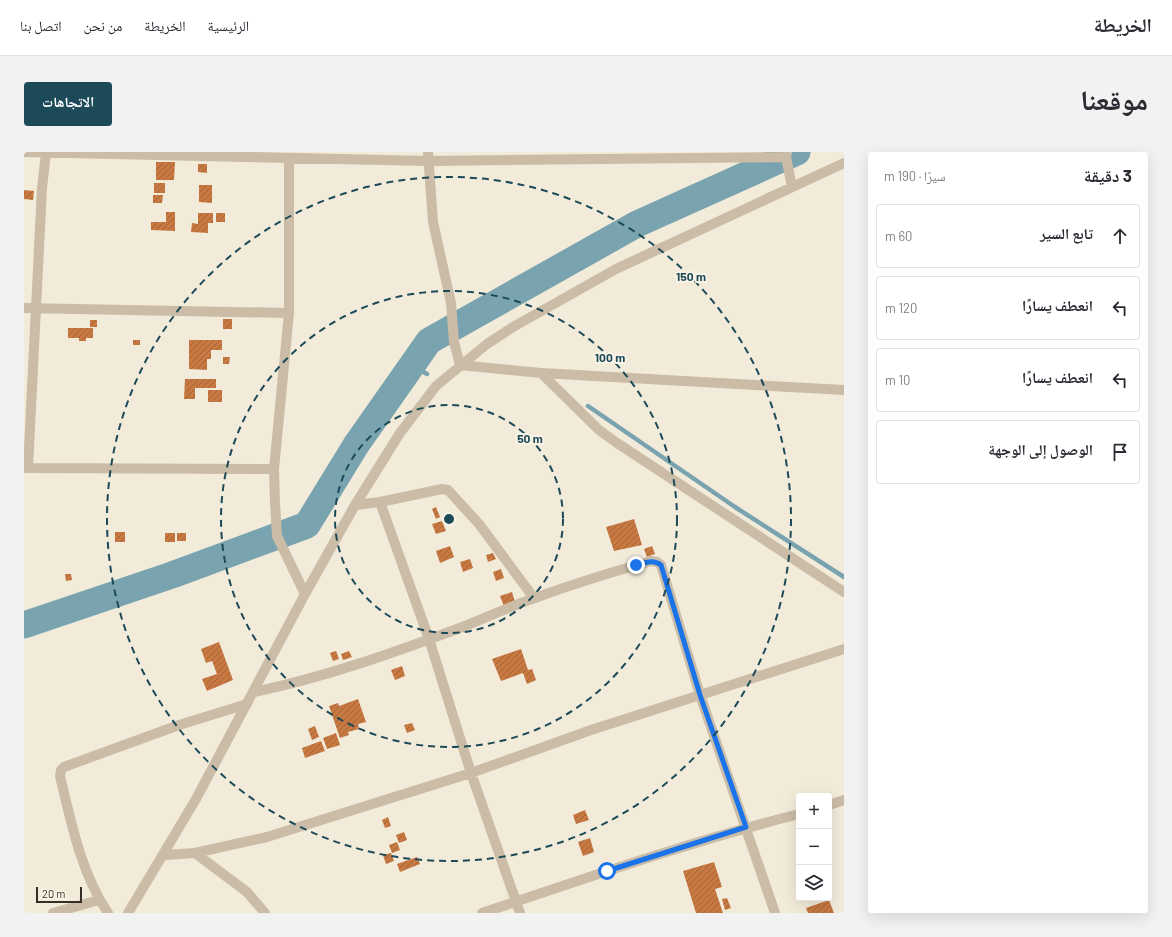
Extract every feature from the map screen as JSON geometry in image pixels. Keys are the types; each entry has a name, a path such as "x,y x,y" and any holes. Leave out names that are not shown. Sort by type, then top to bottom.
{"street":[{"path":"24,152 289,159 786,155 792,187"},
{"path":"46,153 42,188 26,468 274,469"},
{"path":"428,157 433,222 451,303 454,342 460,365"},
{"path":"289,159 289,313 274,469 277,536 305,594"},
{"path":"128,913 165,855 254,692 305,594 355,505 393,445 424,400 436,386 487,344 513,327 616,269 844,163"},
{"path":"24,308 289,313"},
{"path":"460,365 541,373 844,390"},
{"path":"541,373 599,430 844,592"},
{"path":"355,505 380,502 442,489 448,490 479,524 534,598"},
{"path":"380,502 429,639 471,773 520,913"},
{"path":"254,692 296,683 338,670 429,639 534,598 593,577 651,561 657,562 661,565 700,695 775,913"},
{"path":"165,855 196,853 267,837 471,773 591,730 844,649"},
{"path":"108,913 99,900 84,864 71,822 60,776 61,770 64,767 171,727 247,704"},
{"path":"832,804 844,800"},
{"path":"482,913 666,852 746,827 796,815"},
{"path":"196,853 247,892 265,913"},
{"path":"53,913 99,900"}],"building":[{"path":"156,162 175,162 174,180 156,180"},
{"path":"198,164 207,164 207,173 198,172"},
{"path":"154,183 165,183 165,193 154,193"},
{"path":"199,185 212,185 212,203 199,202"},
{"path":"24,190 34,191 33,200 24,199"},
{"path":"153,195 163,195 162,203 153,203"},
{"path":"166,212 175,212 175,231 151,230 151,222 166,222"},
{"path":"198,213 213,213 213,223 208,223 208,233 191,232 192,223 198,224"},
{"path":"216,213 225,213 225,222 216,222"},
{"path":"223,319 232,319 232,329 223,329"},
{"path":"90,320 97,320 97,327 90,327"},
{"path":"68,328 93,328 93,338 86,338 86,341 79,341 79,338 68,338"},
{"path":"133,340 140,340 140,345 133,345"},
{"path":"189,340 222,340 222,350 211,350 211,359 207,359 207,370 189,369"},
{"path":"223,357 230,357 229,364 223,364"},
{"path":"185,379 216,379 216,388 195,388 195,399 184,399"},
{"path":"208,390 222,390 222,402 208,402"},
{"path":"436,507 440,517 436,519 432,509"},
{"path":"634,519 642,545 614,551 606,527"},
{"path":"442,521 446,531 436,534 432,524"},
{"path":"115,532 125,532 125,542 115,542"},
{"path":"165,533 175,533 175,542 165,542"},
{"path":"177,533 186,533 186,541 177,541"},
{"path":"450,546 454,557 440,563 436,551"},
{"path":"652,546 655,554 647,557 644,549"},
{"path":"493,553 496,559 488,562 486,555"},
{"path":"470,559 473,568 463,572 460,562"},
{"path":"501,569 504,578 496,581 493,572"},
{"path":"65,574 71,574 72,580 66,581"},
{"path":"512,592 515,602 504,606 500,596"},
{"path":"219,642 233,680 207,691 202,679 217,674 212,661 206,663 201,649"},
{"path":"521,649 528,670 532,669 536,680 527,684 523,673 501,681 492,659"},
{"path":"336,651 339,659 333,661 330,653"},
{"path":"349,651 352,657 343,660 341,654"},
{"path":"402,666 405,676 395,680 391,670"},
{"path":"358,699 366,722 358,724 359,729 348,732 349,735 340,738 329,706 338,703 339,706"},
{"path":"412,723 415,730 407,733 404,725"},
{"path":"315,726 319,737 312,740 308,729"},
{"path":"336,733 340,745 327,749 323,738"},
{"path":"321,741 325,751 305,758 302,748"},
{"path":"585,810 589,820 576,824 573,815"},
{"path":"388,817 391,826 385,828 382,820"},
{"path":"404,832 407,840 399,843 396,835"},
{"path":"590,838 594,852 583,856 578,842"},
{"path":"397,842 400,850 392,853 389,845"},
{"path":"391,853 394,861 386,864 383,855"},
{"path":"417,857 420,864 400,872 397,864"},
{"path":"714,862 722,887 715,889 723,913 696,913 683,871"},
{"path":"727,898 731,908 725,910 722,899"},
{"path":"829,901 834,913 808,913 806,908"}],"waterway":[{"path":"24,625 172,575 307,525 356,445 429,341 637,224 797,152"},
{"path":"412,365 427,374"},
{"path":"588,406 735,507 844,577"}],"route":[{"path":"607,871 746,827 700,695 661,565 657,562 651,561 636,565"}]}
